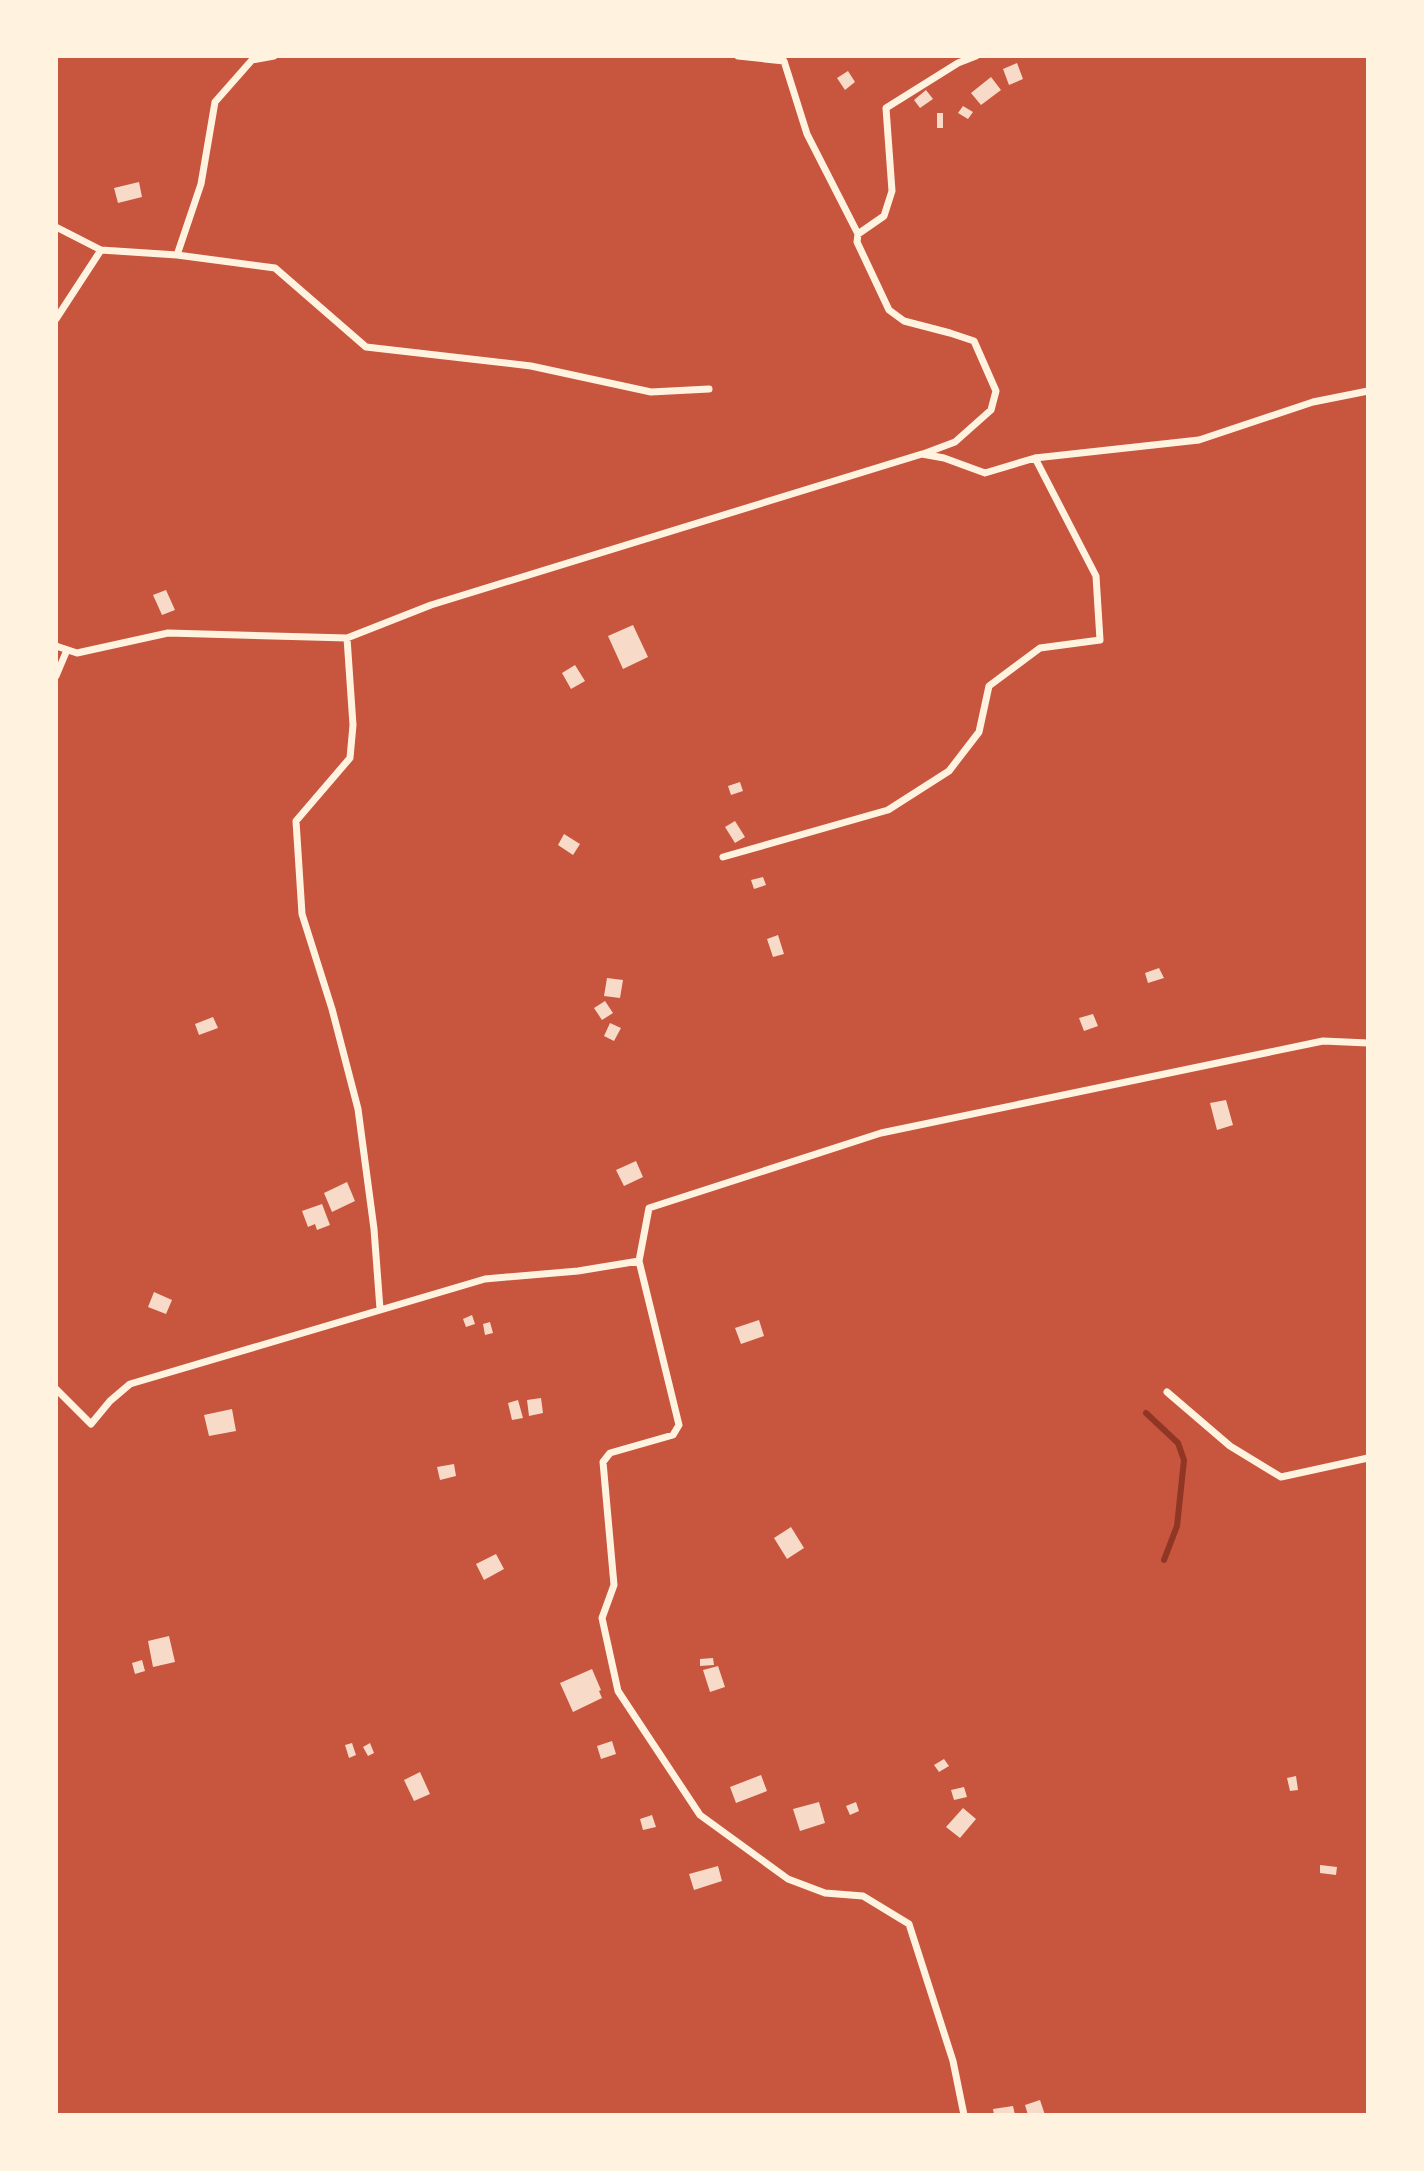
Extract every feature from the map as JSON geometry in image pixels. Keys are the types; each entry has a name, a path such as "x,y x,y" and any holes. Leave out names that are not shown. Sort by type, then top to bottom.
{"street":[{"path":"177,255 201,184 215,102 252,60 274,56"},
{"path":"56,646 77,653 168,633 347,638 431,605 955,442 991,410 996,391 974,341 904,321 889,310 856,242 858,234 807,134 784,61 738,56"},
{"path":"858,234 884,216 892,191 886,108 958,63 976,56"},
{"path":"56,227 101,250 177,255 275,268 366,347 531,366 651,393 709,389"},
{"path":"56,319 101,250"},
{"path":"922,454 944,458 985,473 1035,458 1199,440 1313,402 1368,391"},
{"path":"723,857 888,810 949,771 979,732 989,686 1040,648 1100,640 1096,576 1035,458"},
{"path":"347,638 353,725 350,758 296,821 302,914 332,1009 358,1109 374,1229 380,1309"},
{"path":"56,676 67,650"},
{"path":"964,2115 953,2061 909,1924 863,1896 825,1893 788,1879 700,1815 618,1691 602,1618 614,1585 603,1462 610,1453 673,1435 679,1425 639,1261 649,1208 881,1133 1323,1041 1368,1043"},
{"path":"56,1389 91,1424 110,1401 130,1384 380,1309 485,1279 578,1271 639,1261"},
{"path":"1167,1392 1230,1446 1281,1477 1368,1458"}],"building":[{"path":"1017,63 1023,79 1009,85 1003,69"},
{"path":"848,71 855,82 845,90 837,78"},
{"path":"991,77 1001,90 981,105 971,93"},
{"path":"926,90 933,99 920,108 914,100"},
{"path":"963,106 973,112 968,119 958,113"},
{"path":"937,113 943,113 943,128 937,128"},
{"path":"139,182 142,197 118,203 114,188"},
{"path":"166,590 175,610 162,615 153,595"},
{"path":"633,625 648,657 623,669 608,636"},
{"path":"575,665 585,681 571,689 562,673"},
{"path":"740,782 743,791 731,795 728,786"},
{"path":"735,821 745,837 735,843 725,827"},
{"path":"564,834 580,844 573,855 558,845"},
{"path":"763,877 766,885 754,889 751,880"},
{"path":"778,935 784,954 773,957 767,939"},
{"path":"1159,968 1164,978 1148,983 1145,973"},
{"path":"607,978 623,980 620,998 604,996"},
{"path":"605,1001 613,1013 602,1020 594,1008"},
{"path":"1093,1014 1098,1026 1084,1031 1079,1018"},
{"path":"213,1017 218,1028 199,1035 195,1024"},
{"path":"610,1023 621,1028 614,1041 604,1036"},
{"path":"1226,1100 1233,1125 1217,1130 1210,1103"},
{"path":"636,1161 643,1177 624,1186 616,1170"},
{"path":"347,1182 355,1201 332,1212 324,1193"},
{"path":"322,1204 330,1225 317,1230 315,1224 308,1227 302,1211"},
{"path":"154,1292 172,1300 166,1314 148,1307"},
{"path":"472,1315 475,1324 466,1327 463,1319"},
{"path":"759,1320 764,1336 741,1344 735,1328"},
{"path":"490,1322 493,1333 485,1335 483,1324"},
{"path":"541,1398 543,1413 529,1416 527,1400"},
{"path":"518,1400 523,1418 512,1420 508,1403"},
{"path":"232,1409 236,1431 209,1436 204,1415"},
{"path":"454,1464 456,1476 440,1480 437,1467"},
{"path":"791,1527 804,1548 787,1559 774,1538"},
{"path":"496,1554 504,1569 484,1580 476,1564"},
{"path":"169,1636 175,1662 153,1667 148,1641"},
{"path":"713,1658 714,1665 700,1666 700,1659"},
{"path":"142,1660 145,1671 135,1674 132,1663"},
{"path":"718,1666 725,1687 710,1692 703,1670"},
{"path":"592,1669 602,1698 573,1712 560,1683"},
{"path":"612,1741 616,1754 601,1759 597,1746"},
{"path":"352,1743 356,1755 349,1758 345,1745"},
{"path":"370,1743 374,1753 368,1756 363,1747"},
{"path":"944,1759 949,1766 939,1772 934,1765"},
{"path":"420,1772 430,1794 414,1801 404,1780"},
{"path":"761,1775 767,1791 736,1803 730,1787"},
{"path":"1296,1776 1298,1790 1290,1791 1287,1778"},
{"path":"964,1787 967,1797 954,1800 951,1790"},
{"path":"819,1802 825,1823 800,1831 793,1809"},
{"path":"856,1802 859,1811 850,1815 846,1806"},
{"path":"963,1808 976,1819 960,1838 946,1827"},
{"path":"652,1815 656,1827 643,1830 640,1819"},
{"path":"1320,1865 1337,1867 1336,1875 1320,1873"},
{"path":"718,1866 722,1881 694,1890 689,1874"},
{"path":"1040,2100 1045,2115 1028,2115 1025,2105"},
{"path":"1013,2106 1015,2115 994,2115 993,2109"}],"waterway":[{"path":"1146,1413 1178,1443 1184,1460 1177,1526 1164,1560"}]}
